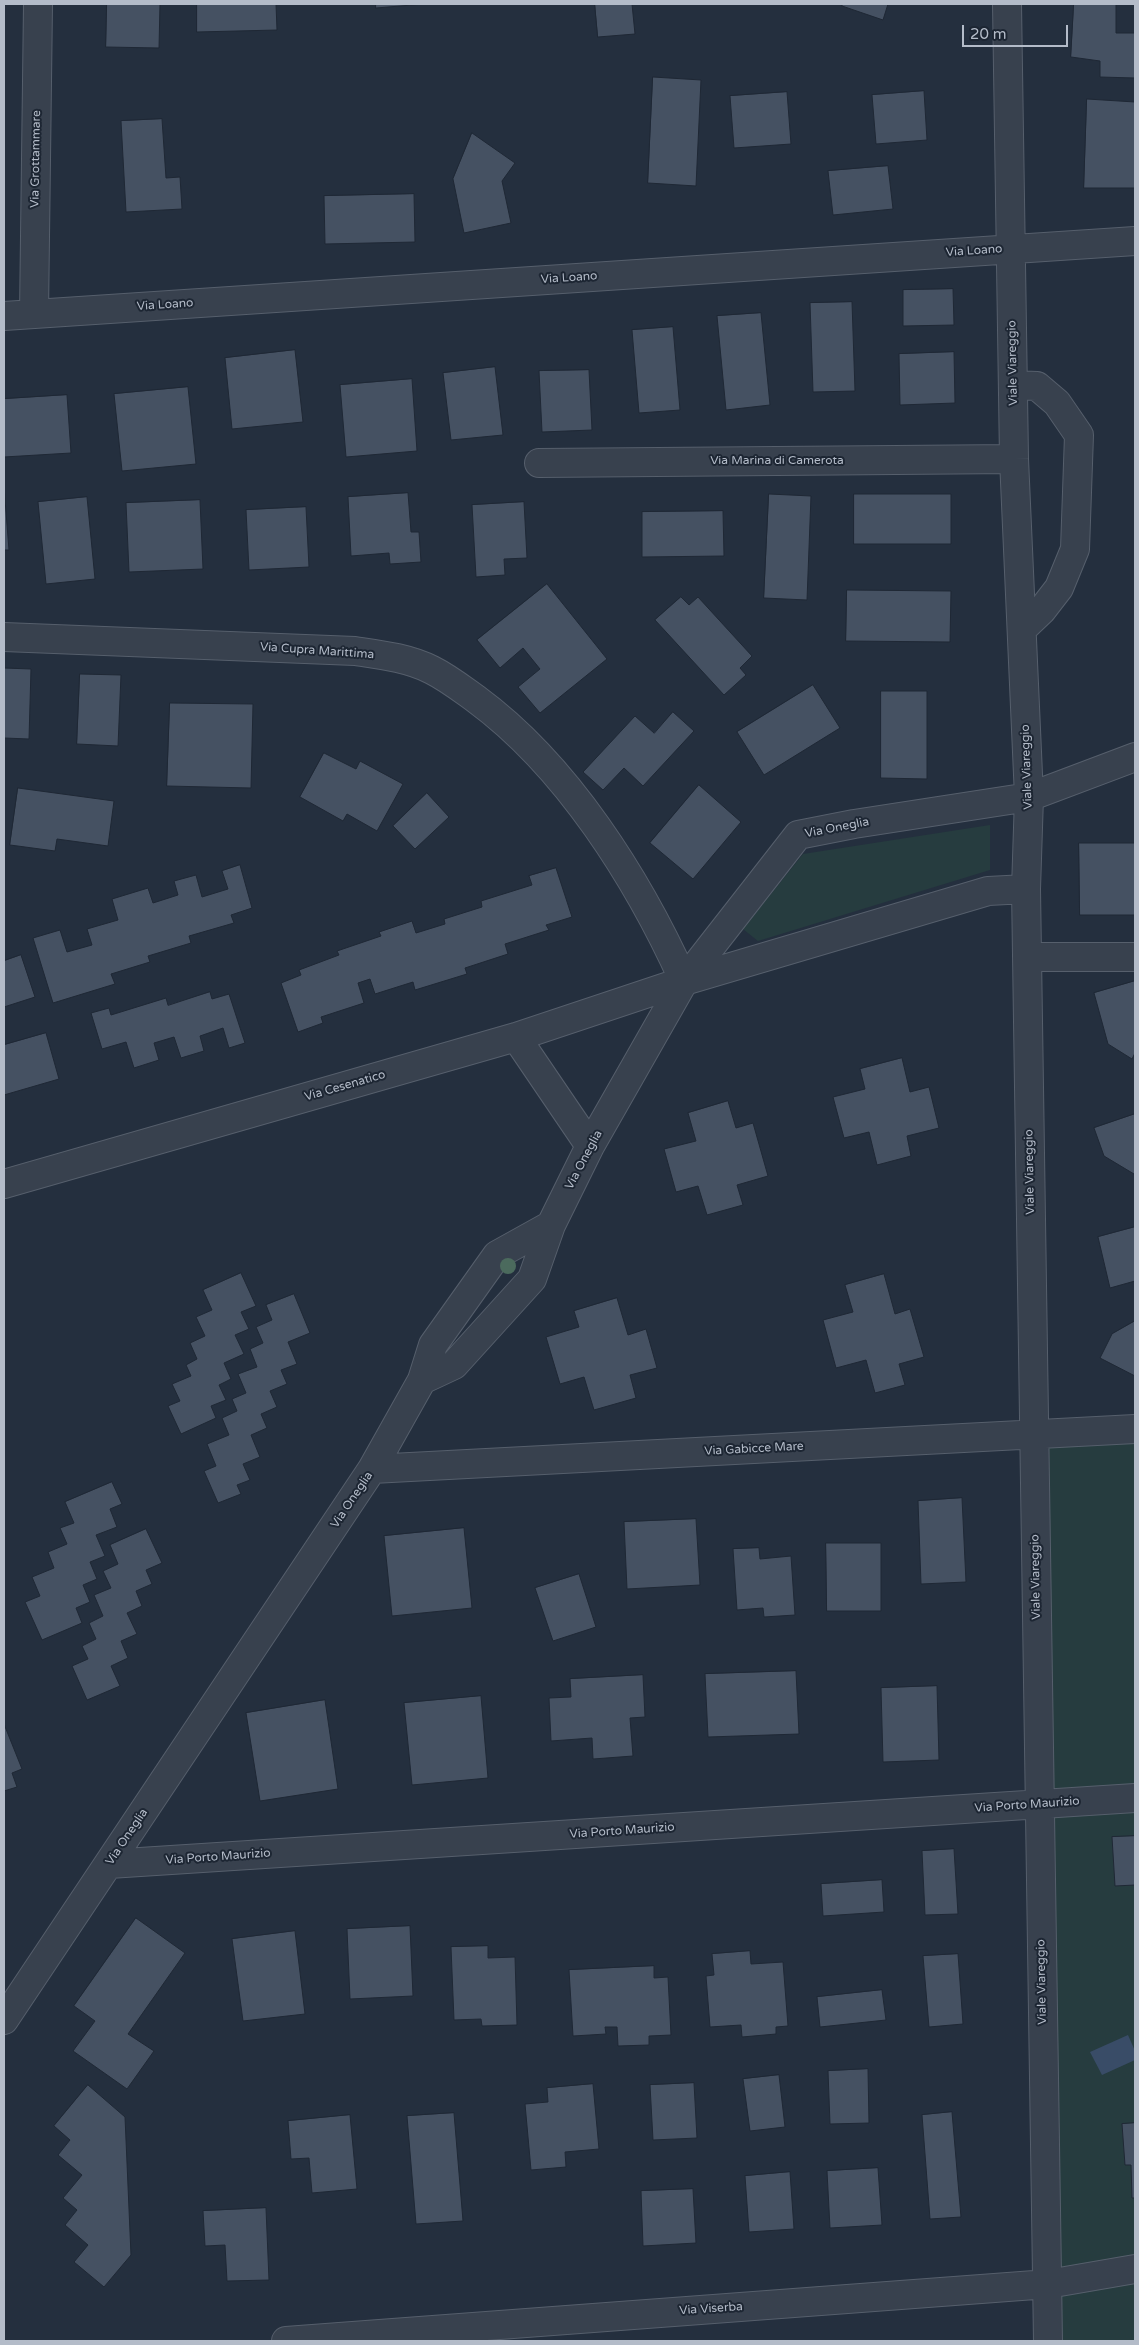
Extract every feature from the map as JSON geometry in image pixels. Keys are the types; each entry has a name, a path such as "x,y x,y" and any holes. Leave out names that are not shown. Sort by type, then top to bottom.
{"street":[{"name":"Via Grottammare","path":"34,314 38,4"},
{"name":"Viale Viareggio","path":"1007,4 1014,459 1029,797 1026,890 1048,2341"},
{"name":"Via Loano","path":"4,316 1135,241"},
{"path":"1014,385 1037,386 1057,403 1079,435 1075,549 1059,588 1042,610 1022,629"},
{"name":"Via Marina di Camerota","path":"539,463 1014,459"},
{"name":"Via Cupra Marittima","path":"4,637 355,651 405,659 432,670 498,715 531,745 592,819 662,932 684,981"},
{"path":"1029,797 1135,756"},
{"name":"Via Oneglia","path":"4,2020 372,1469 422,1380 433,1345 497,1255 551,1225 590,1146 684,981 798,835 854,824 1029,797"},
{"path":"684,981 988,891 1026,890"},
{"path":"1027,957 1135,957"},
{"name":"Via Cesenatico","path":"4,1184 516,1037 684,981"},
{"path":"516,1037 590,1146"},
{"path":"422,1380 454,1365 532,1279 551,1225"},
{"name":"Via Gabicce Mare","path":"372,1469 1135,1429"},
{"name":"Via Porto Maurizio","path":"109,1864 1135,1798"},
{"name":"Via Viserba","path":"286,2341 1048,2284 1135,2269"}],"green space":[{"path":"990,825 990,870 758,941 743,929 803,854"},
{"path":"1135,1429 1135,2341 1049,2341 1034,1434"}],"water":[{"path":"1128,2035 1135,2051 1135,2060 1102,2075 1090,2052"}],"building":[{"path":"107,4 160,4 159,48 106,47"},
{"path":"197,4 276,4 277,30 197,32"},
{"path":"376,4 424,4 376,8"},
{"path":"595,4 632,4 635,34 598,37"},
{"path":"843,4 888,4 883,20 842,6"},
{"path":"1074,4 1116,4 1116,33 1135,33 1135,78 1100,77 1100,61 1071,57"},
{"path":"653,77 701,80 696,186 648,183"},
{"path":"924,91 927,140 876,144 872,95"},
{"path":"787,92 791,144 734,148 730,96"},
{"path":"1087,99 1135,102 1135,188 1084,188"},
{"path":"162,119 166,178 180,177 182,209 126,212 121,121"},
{"path":"472,133 515,163 502,181 511,223 464,233 453,179"},
{"path":"888,166 893,209 833,215 828,171"},
{"path":"414,194 415,242 325,244 324,196"},
{"path":"953,289 954,325 903,326 903,290"},
{"path":"852,302 855,391 813,392 810,303"},
{"path":"761,313 770,405 726,410 717,316"},
{"path":"673,327 680,410 639,413 632,330"},
{"path":"295,350 303,422 232,429 225,358"},
{"path":"954,352 955,403 900,405 899,354"},
{"path":"495,367 503,435 451,440 443,373"},
{"path":"589,370 592,430 542,432 539,371"},
{"path":"412,379 417,451 346,457 340,385"},
{"path":"188,387 196,464 122,471 114,394"},
{"path":"67,395 71,453 4,457 4,399"},
{"path":"4,487 9,550 4,550"},
{"path":"408,493 411,532 419,532 421,562 390,564 389,553 351,556 348,497"},
{"path":"769,494 811,496 807,600 764,598"},
{"path":"854,494 951,494 951,544 854,544"},
{"path":"87,497 95,579 46,584 38,502"},
{"path":"200,500 203,569 129,572 126,503"},
{"path":"524,502 527,558 504,559 505,575 476,577 472,505"},
{"path":"306,507 309,567 249,570 246,510"},
{"path":"723,511 724,556 642,557 642,512"},
{"path":"547,584 607,659 540,713 518,687 540,669 523,648 500,668 477,640"},
{"path":"847,590 951,591 950,642 846,641"},
{"path":"681,597 689,605 698,597 752,656 740,668 746,675 724,695 655,620"},
{"path":"4,668 31,669 29,739 4,738"},
{"path":"80,674 121,675 118,746 77,744"},
{"path":"813,685 840,728 764,775 737,732"},
{"path":"881,691 927,691 927,779 881,778"},
{"path":"170,703 253,704 251,788 167,786"},
{"path":"673,712 694,731 643,786 624,768 603,790 583,772 635,716 654,733"},
{"path":"324,753 356,769 360,761 403,784 377,831 347,814 343,821 300,797"},
{"path":"699,785 741,822 693,879 650,843"},
{"path":"18,788 114,801 108,846 57,839 55,851 10,845"},
{"path":"427,793 449,817 415,849 393,826"},
{"path":"1079,843 1135,843 1135,915 1080,915"},
{"path":"240,865 252,908 231,915 234,923 189,936 191,943 148,956 150,962 111,974 115,984 53,1003 33,938 60,930 67,952 92,945 87,929 118,920 112,899 148,888 153,903 178,895 174,881 196,875 202,897 228,889 222,871"},
{"path":"556,868 572,917 546,925 549,930 505,944 508,954 465,968 467,974 415,990 413,982 375,994 370,979 358,983 364,1003 321,1017 323,1023 298,1032 281,983 301,975 299,970 339,955 337,951 381,936 379,932 412,921 416,933 445,924 444,919 482,907 481,901 532,885 529,876"},
{"path":"21,955 35,997 4,1007 4,961"},
{"path":"1135,981 1135,1053 1132,1059 1108,1044 1094,993"},
{"path":"210,992 212,999 229,994 245,1043 229,1048 223,1028 200,1036 204,1051 181,1058 174,1037 154,1043 159,1060 134,1068 126,1042 102,1049 91,1013 109,1008 111,1015 166,998 168,1005"},
{"path":"46,1033 59,1079 4,1095 4,1045"},
{"path":"902,1058 910,1092 929,1087 939,1128 907,1136 911,1156 877,1165 869,1132 844,1138 833,1097 865,1089 860,1069"},
{"path":"728,1101 736,1128 753,1123 768,1176 737,1185 743,1205 707,1215 698,1186 676,1192 664,1149 696,1141 688,1113"},
{"path":"1135,1114 1134,1174 1104,1156 1094,1128"},
{"path":"1135,1227 1135,1281 1110,1288 1098,1237"},
{"path":"241,1273 256,1306 241,1312 249,1329 235,1335 244,1354 224,1363 231,1379 219,1385 226,1400 211,1406 216,1418 181,1434 168,1406 180,1401 172,1384 191,1376 186,1365 197,1359 190,1343 205,1336 196,1317 212,1310 203,1290"},
{"path":"884,1274 895,1314 910,1309 924,1357 899,1364 905,1385 875,1393 866,1360 836,1368 823,1320 853,1312 845,1285"},
{"path":"294,1294 310,1333 288,1342 297,1364 281,1370 287,1384 270,1391 277,1407 261,1414 267,1428 251,1435 260,1457 243,1464 250,1480 237,1485 241,1494 218,1503 204,1471 216,1466 207,1444 229,1435 222,1418 237,1411 232,1399 246,1393 238,1374 257,1367 250,1349 263,1343 256,1327 272,1320 266,1305"},
{"path":"617,1298 628,1335 646,1329 657,1368 630,1375 636,1398 594,1410 584,1377 560,1384 546,1337 579,1327 574,1311"},
{"path":"1135,1321 1135,1376 1100,1358 1112,1334"},
{"path":"112,1482 122,1504 110,1509 117,1527 96,1535 105,1556 90,1562 97,1579 83,1585 90,1602 76,1608 82,1623 42,1640 25,1602 40,1596 32,1577 54,1568 48,1552 67,1544 60,1528 74,1523 65,1502"},
{"path":"962,1498 966,1582 921,1584 918,1501"},
{"path":"696,1519 700,1585 627,1589 624,1522"},
{"path":"464,1528 472,1608 392,1616 384,1536"},
{"path":"146,1529 162,1563 146,1570 152,1584 136,1591 142,1606 127,1613 137,1634 121,1641 128,1658 111,1666 120,1686 87,1700 72,1666 88,1659 82,1646 96,1639 89,1623 103,1616 94,1595 111,1588 103,1571 118,1564 110,1545"},
{"path":"826,1543 881,1543 881,1611 827,1611"},
{"path":"759,1548 760,1559 791,1556 795,1615 764,1617 763,1608 737,1610 733,1549"},
{"path":"579,1574 596,1627 553,1641 535,1588"},
{"path":"796,1671 799,1734 708,1737 705,1674"},
{"path":"643,1675 645,1717 630,1718 633,1756 593,1759 592,1738 551,1741 549,1698 571,1697 570,1679"},
{"path":"937,1686 939,1760 883,1762 881,1688"},
{"path":"481,1696 488,1778 412,1785 404,1703"},
{"path":"325,1700 338,1789 260,1801 246,1713"},
{"path":"4,1724 22,1769 12,1773 17,1787 4,1791"},
{"path":"1135,1836 1135,1885 1115,1886 1112,1837"},
{"path":"954,1849 958,1914 925,1915 922,1851"},
{"path":"882,1880 884,1912 823,1916 821,1884"},
{"path":"136,1918 185,1953 128,2034 154,2051 127,2089 73,2051 95,2021 74,2006"},
{"path":"410,1926 413,1996 350,1999 347,1929"},
{"path":"295,1931 305,2014 243,2021 232,1939"},
{"path":"488,1946 488,1958 515,1957 517,2025 482,2026 481,2019 454,2020 451,1947"},
{"path":"750,1951 751,1964 783,1962 788,2026 776,2027 776,2034 742,2037 741,2025 710,2027 706,1976 714,1975 712,1954"},
{"path":"958,1954 963,2024 929,2027 923,1956"},
{"path":"654,1966 654,1978 668,1977 671,2035 649,2036 649,2045 618,2046 617,2027 605,2027 606,2034 573,2036 569,1970"},
{"path":"882,1990 886,2020 820,2027 817,1997"},
{"path":"868,2069 869,2123 830,2124 828,2071"},
{"path":"779,2075 785,2127 750,2131 743,2079"},
{"path":"694,2083 697,2138 653,2140 650,2085"},
{"path":"593,2084 599,2149 565,2152 566,2167 531,2170 525,2104 548,2102 547,2088"},
{"path":"88,2085 125,2117 131,2255 104,2287 74,2262 88,2245 65,2225 77,2210 63,2198 82,2175 58,2155 70,2140 54,2126"},
{"path":"952,2112 961,2217 930,2219 922,2115"},
{"path":"454,2113 463,2221 416,2224 407,2116"},
{"path":"350,2115 357,2189 312,2193 309,2158 291,2159 288,2121"},
{"path":"1135,2123 1135,2198 1132,2198 1131,2165 1125,2165 1122,2124"},
{"path":"878,2168 882,2225 830,2228 827,2171"},
{"path":"790,2172 794,2229 749,2232 745,2176"},
{"path":"693,2189 696,2243 643,2246 641,2191"},
{"path":"266,2208 269,2280 227,2281 225,2245 205,2246 203,2211"}]}
